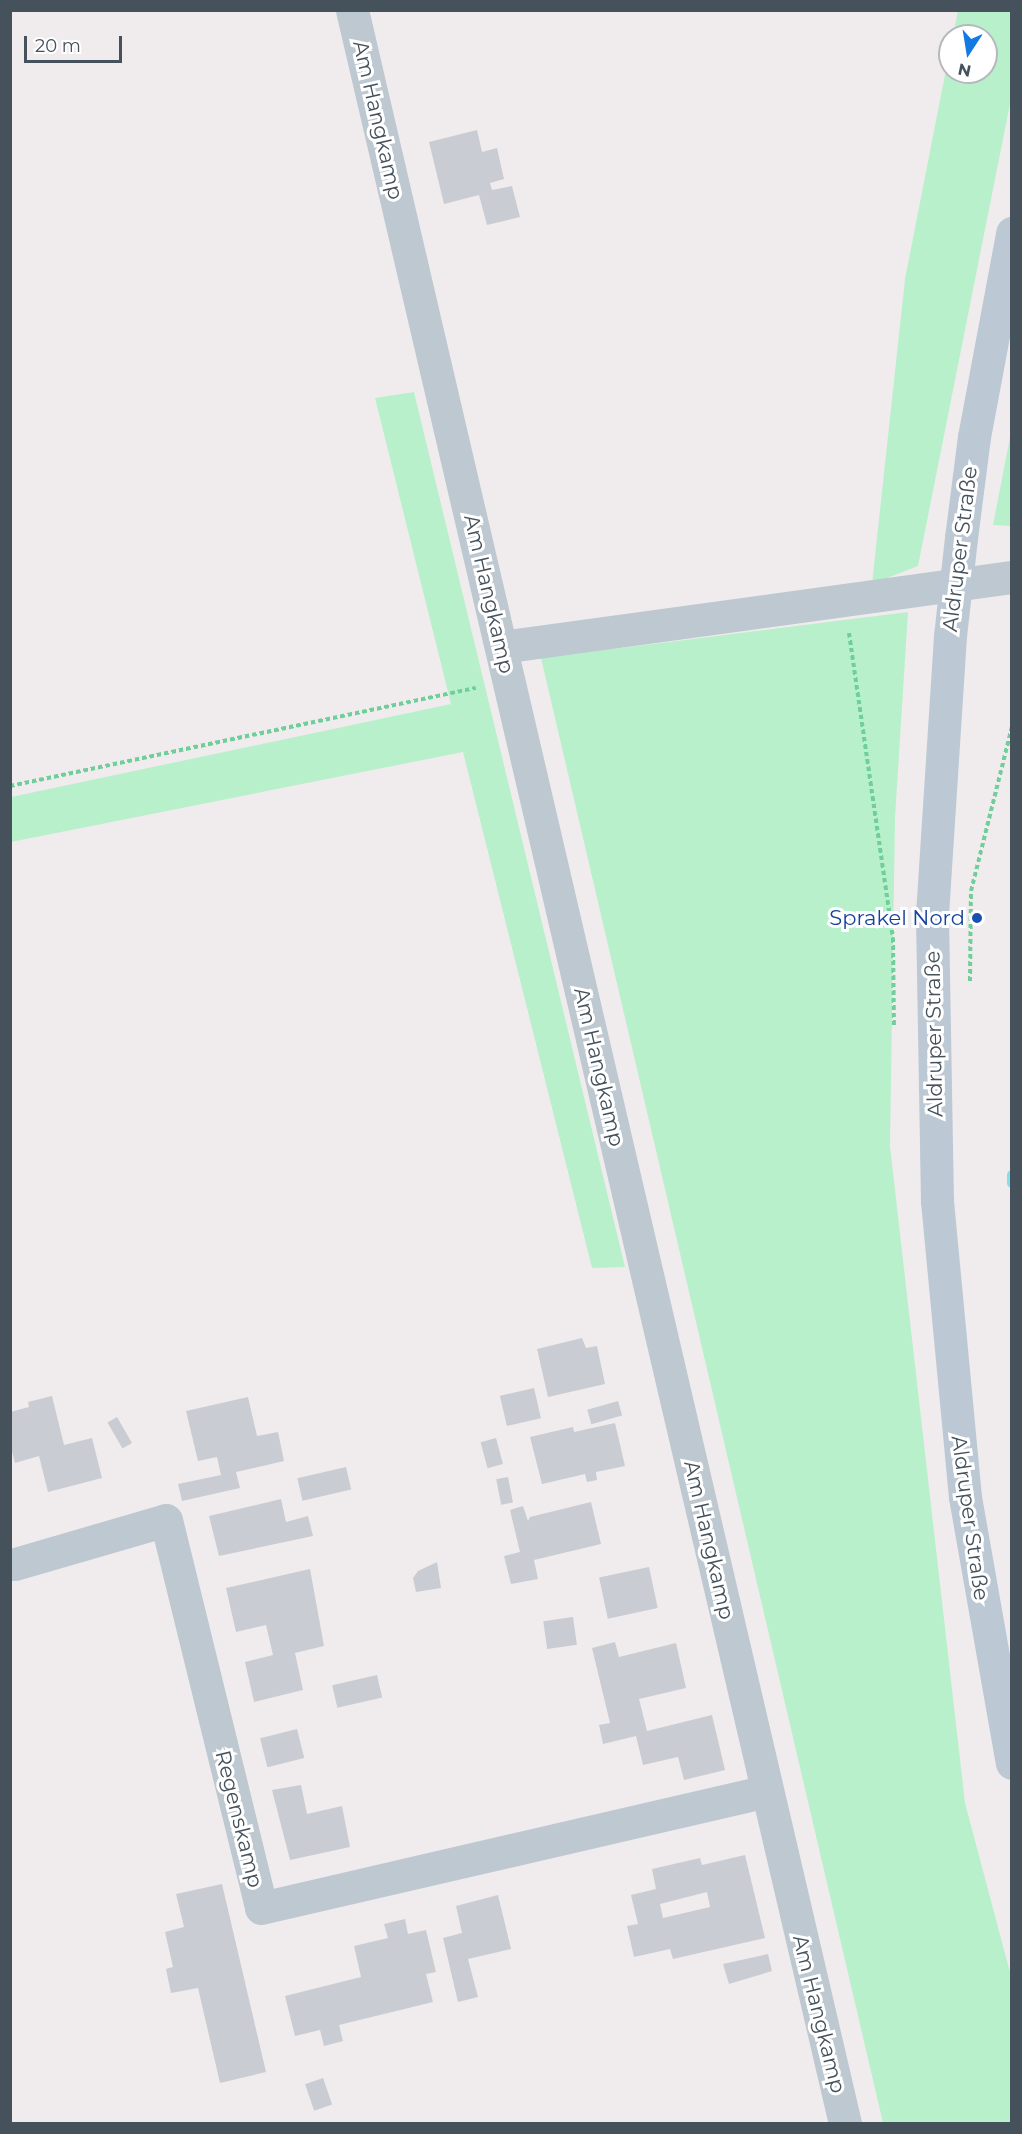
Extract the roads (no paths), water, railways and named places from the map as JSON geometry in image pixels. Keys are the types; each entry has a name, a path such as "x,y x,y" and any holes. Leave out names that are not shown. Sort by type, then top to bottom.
{"main road":[{"name":"Aldruper Straße","path":"1011,233 974,437 961,538 950,636 932,916 937,1201 965,1497 1011,1763"}],"street":[{"name":"Am Hangkamp","path":"352,10 845,2124"},
{"path":"501,647 1011,577"},
{"name":"Regenskamp","path":"15,1564 166,1520 261,1908 767,1791"}],"waterway":[{"path":"1012,1175 1012,1183"}],"place":[{"name":"Sprakel Nord","path":"977,918"}]}
